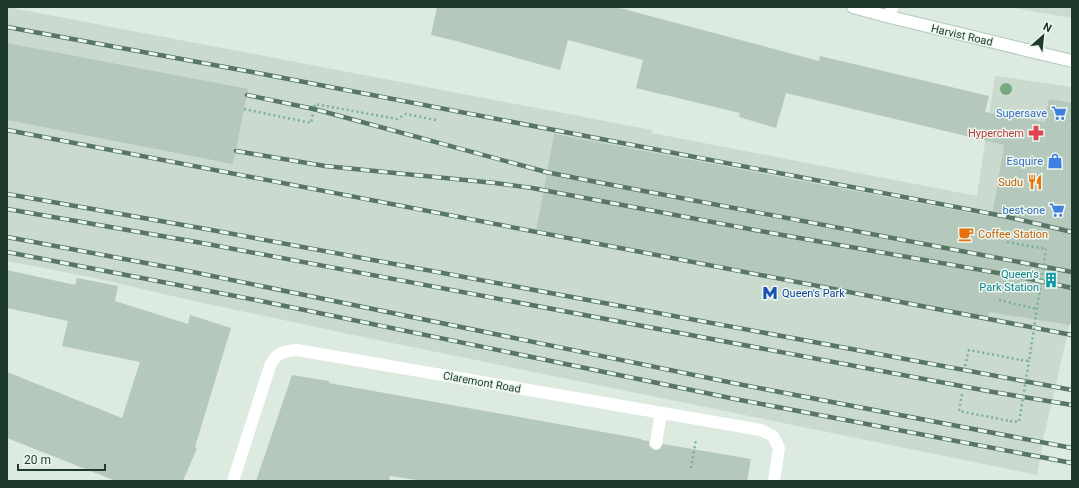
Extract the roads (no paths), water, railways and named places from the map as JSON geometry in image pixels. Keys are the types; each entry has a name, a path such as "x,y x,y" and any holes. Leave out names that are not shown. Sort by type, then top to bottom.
{"street":[{"name":"Harvist Road","path":"853,7 891,12 1072,61"},
{"name":"Claremont Road","path":"234,481 270,366 278,354 285,351 297,350 761,430 773,436 779,448 774,481"},
{"path":"656,443 661,413"}],"railway":[{"path":"7,27 252,72 1008,217 1072,232"},
{"path":"247,95 314,109 546,172 1072,272"},
{"path":"7,130 1072,335"},
{"path":"236,151 325,166 532,188 771,233 1021,277 1072,288"},
{"path":"7,194 206,229 1072,390"},
{"path":"7,209 202,243 993,392 1072,405"},
{"path":"7,237 183,270 738,384 1072,448"},
{"path":"7,252 256,300 735,399 1072,463"}],"place":[{"name":"Supersave","path":"1059,113"},
{"name":"Hyperchem","path":"1036,133"},
{"name":"Esquire","path":"1055,161"},
{"name":"Sudu","path":"1035,182"},
{"name":"best-one","path":"1057,210"},
{"name":"Coffee Station","path":"966,234"},
{"name":"Queen's Park Station","path":"1051,280"},
{"name":"Queen's Park","path":"770,293"}]}
